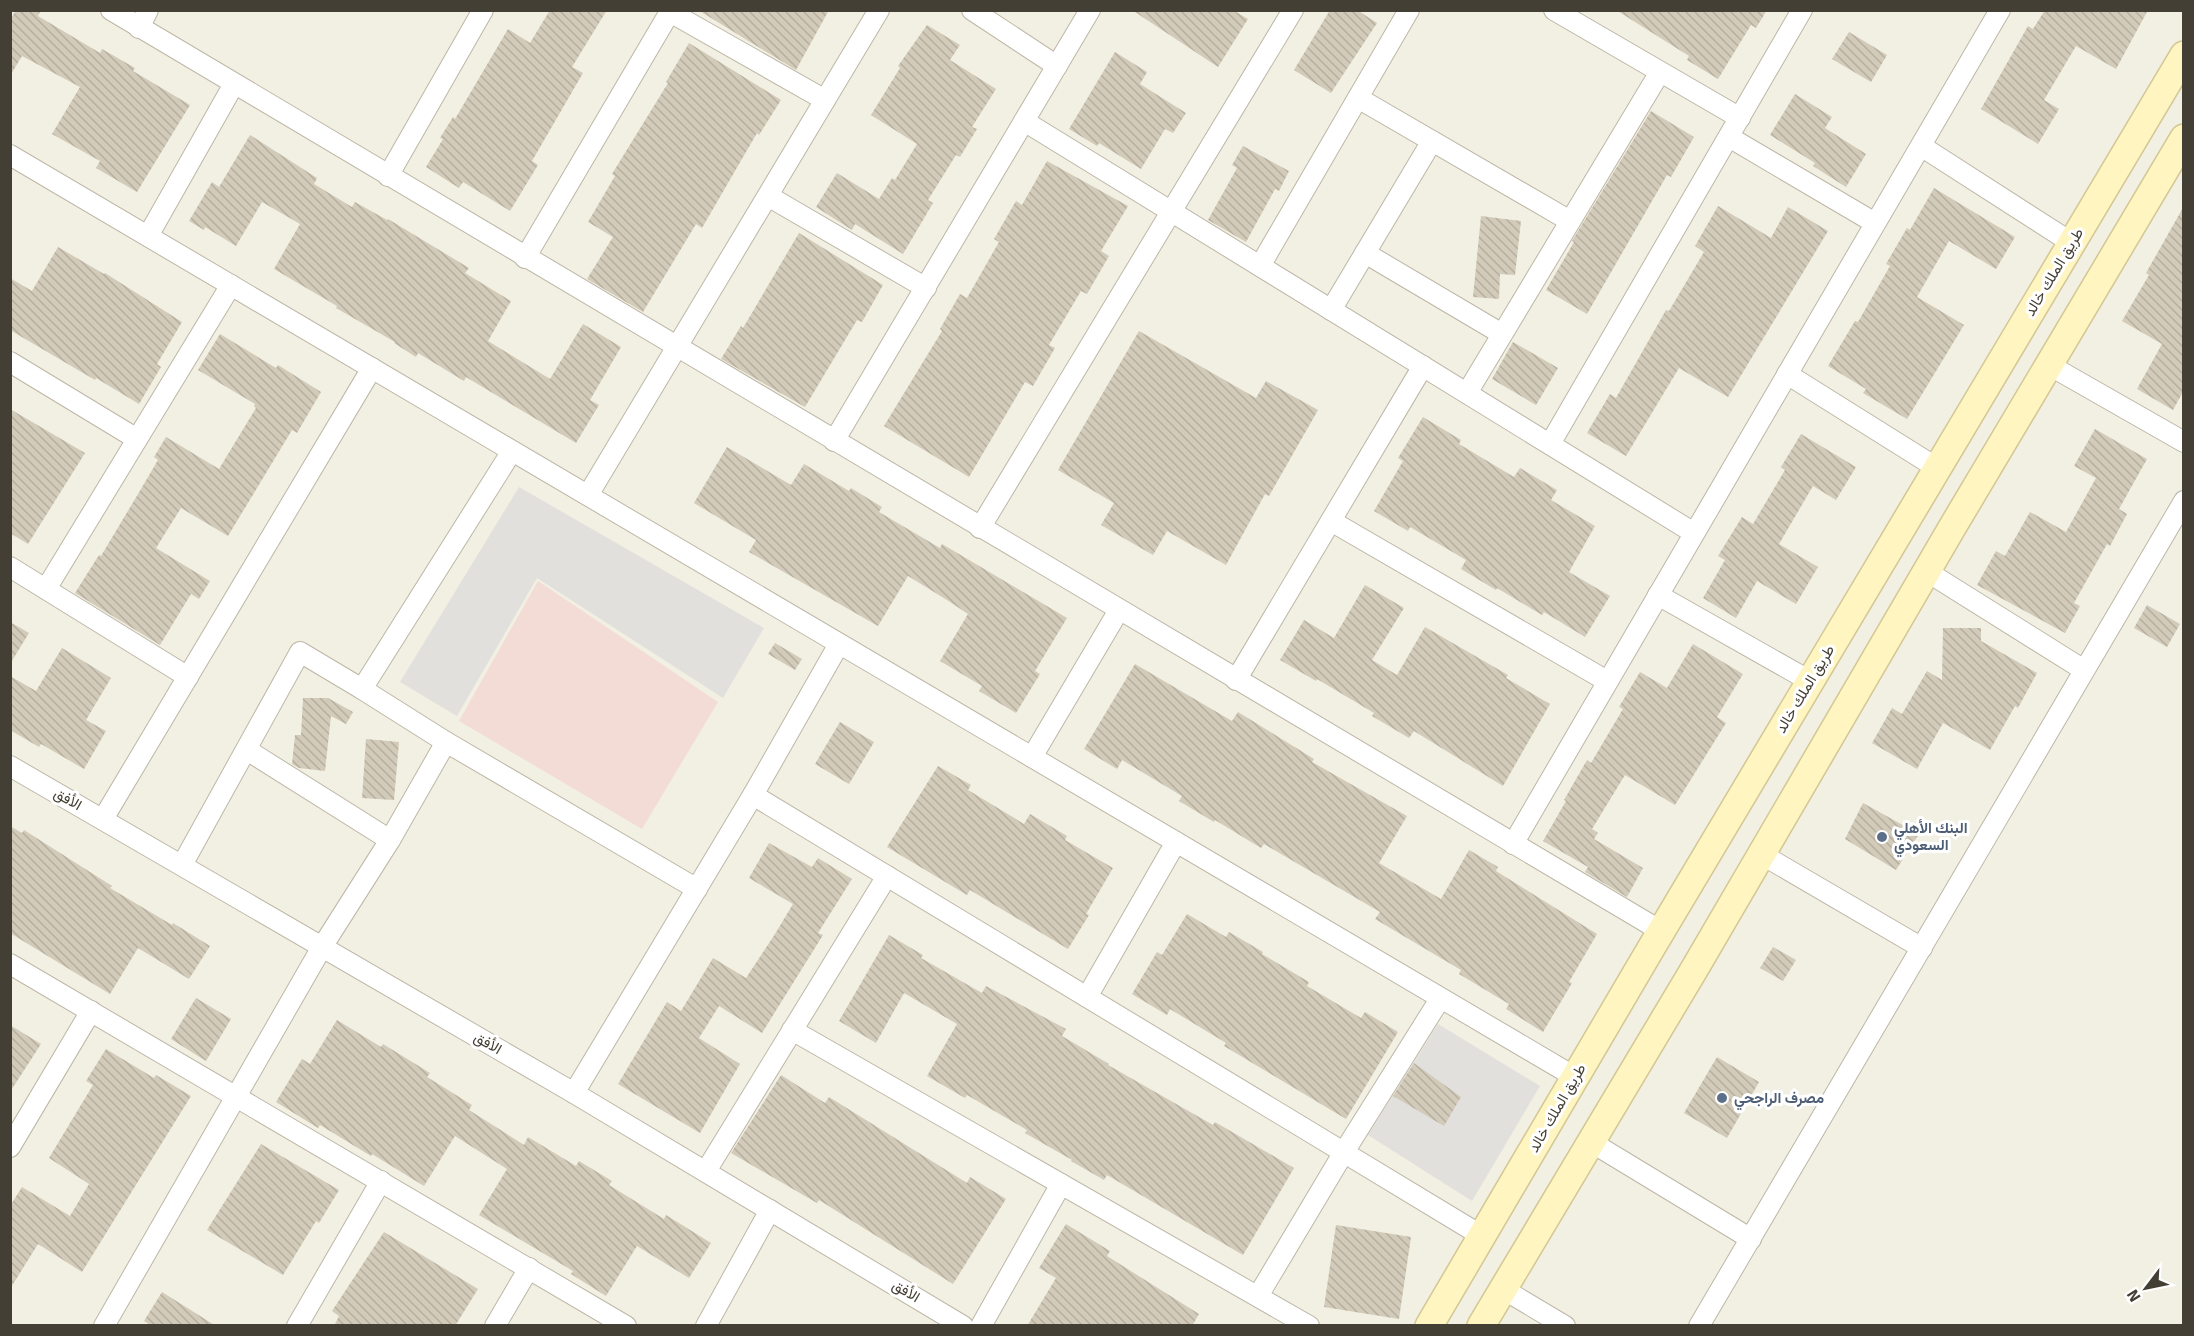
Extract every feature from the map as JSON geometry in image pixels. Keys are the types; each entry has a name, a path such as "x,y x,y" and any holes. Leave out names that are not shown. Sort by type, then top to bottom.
{"main road":[{"name":"طريق الملك خالد","path":"1429,1326 1661,931 2184,55"},
{"path":"1481,1326 1926,571 2181,150"}],"street":[{"path":"111,10 144,19 234,84 1661,931"},
{"path":"388,176 483,10"},
{"path":"588,495 879,10"},
{"path":"972,10 1057,66"},
{"path":"834,441 1090,10"},
{"path":"980,528 1293,10"},
{"path":"1260,266 1409,10"},
{"path":"1554,10 1740,118"},
{"path":"1550,444 1802,10"},
{"path":"1513,844 2000,10"},
{"path":"525,258 670,11 825,100"},
{"path":"1467,393 1660,72"},
{"path":"148,236 234,84"},
{"path":"1358,98 1570,221"},
{"path":"1024,121 1694,533"},
{"path":"1729,137 1875,223"},
{"path":"1331,309 1432,141"},
{"path":"1921,146 2072,243"},
{"path":"10,155 1575,1077"},
{"path":"768,196 926,288"},
{"path":"1365,253 1502,334"},
{"path":"46,589 231,285"},
{"path":"10,363 137,439"},
{"path":"2049,365 2184,442"},
{"path":"1236,680 1423,366"},
{"path":"103,819 372,368"},
{"path":"1787,374 1937,468"},
{"path":"363,688 512,451"},
{"path":"1700,1326 2184,501"},
{"path":"1331,521 1607,681"},
{"path":"10,567 188,677"},
{"path":"1926,571 2084,670"},
{"path":"1658,595 1810,681"},
{"path":"1032,757 1119,610"},
{"path":"574,1093 753,795 839,644"},
{"path":"183,866 300,652 363,688 446,742 697,889"},
{"path":"104,1326 322,947 390,840 446,742"},
{"path":"247,750 390,840"},
{"name":"الأفق","path":"10,766 574,1093 963,1326"},
{"path":"753,795 1482,1236"},
{"path":"1087,997 1176,842"},
{"path":"1761,854 1922,948"},
{"path":"706,1172 887,876"},
{"path":"10,964 626,1326"},
{"path":"1258,1296 1344,1152 1440,999"},
{"path":"10,1147 91,1011"},
{"path":"792,1030 1309,1326"},
{"path":"1591,1142 1751,1239"},
{"path":"297,1326 381,1181"},
{"path":"981,1326 1061,1184"},
{"path":"706,1326 770,1210"},
{"path":"495,1326 528,1268"},
{"path":"1503,1288 1565,1326"}],"shaded area":[{"path":"519,487 764,628 723,698 537,578 457,716 400,682"},
{"path":"538,581 718,702 642,829 459,721"},
{"path":"1438,1024 1540,1086 1472,1201 1368,1135"}],"building":[{"path":"16,10 41,10 38,16 100,53 102,49 135,68 133,71 190,105 137,192 96,168 100,161 52,134 80,87 22,56 10,76 10,20"},
{"path":"550,10 607,10 572,67 583,73 532,161 538,165 510,211 463,182 459,188 426,167 443,139 440,138 453,117 455,119 508,29 530,43"},
{"path":"698,10 829,10 796,70"},
{"path":"1132,10 1233,10 1248,19 1218,67"},
{"path":"1330,10 1357,10 1377,23 1331,93 1294,70"},
{"path":"1616,10 1767,10 1756,28 1751,25 1718,79 1687,60 1689,56"},
{"path":"2045,10 2148,10 2116,69 2076,46 2044,100 2059,109 2038,144 1981,109 2028,26 2033,29"},
{"path":"927,25 960,45 950,60 996,89 972,127 977,129 960,157 956,155 928,200 933,203 903,254 855,224 852,230 816,207 837,173 879,199 892,178 895,180 917,144 871,115 900,68 898,66"},
{"path":"1849,32 1887,55 1871,82 1832,59"},
{"path":"689,43 781,100 759,135 757,133 702,228 696,224 643,312 587,279 613,237 588,222 615,176 612,174 668,83 666,82"},
{"path":"1115,52 1147,72 1140,84 1186,113 1173,133 1165,129 1141,169 1099,143 1097,146 1069,129"},
{"path":"1795,94 1832,117 1825,128 1866,154 1846,187 1813,166 1815,163 1770,135"},
{"path":"1651,111 1694,137 1671,177 1667,175 1587,314 1546,290 1574,242 1572,241"},
{"path":"250,135 317,178 314,184 352,207 355,202 388,219 469,268 465,273 511,301 488,341 550,379 583,324 621,347 590,400 599,405 576,443 466,377 464,381 418,353 416,357 274,269 300,224 262,202 236,246 205,227 204,230 189,221 212,182 219,187"},
{"path":"1243,146 1289,171 1279,191 1275,189 1246,242 1208,220 1237,168 1232,165"},
{"path":"1047,161 1128,206 1101,251 1109,256 1087,294 1081,291 1049,345 1055,348 1033,386 1025,382 969,477 884,426 942,331 940,329 960,294 967,298 999,242 994,239 1016,201 1022,205"},
{"path":"1934,188 2015,237 1996,269 1949,241 1917,297 1964,325 1907,419 1863,393 1866,389 1828,366 1855,321 1858,322 1890,266 1886,264 1907,228 1910,230"},
{"path":"1718,206 1771,238 1788,207 1828,231 1728,397 1679,368 1626,456 1587,433 1610,394 1616,398 1666,310 1669,311 1704,252 1695,246"},
{"path":"2184,206 2184,390 2173,410 2137,389 2162,344 2122,321 2149,275 2146,273"},
{"path":"1481,216 1521,221 1515,275 1500,274 1499,299 1473,297"},
{"path":"799,233 883,285 862,322 857,320 805,407 721,359 741,326 743,328"},
{"path":"58,247 105,273 182,322 157,364 161,367 139,404 10,330 10,278 32,291"},
{"path":"1139,331 1256,398 1266,381 1318,410 1269,496 1265,494 1226,565 1167,531 1153,555 1101,525 1114,503 1058,470"},
{"path":"220,334 276,368 278,365 321,392 297,433 292,430 228,536 181,508 156,548 210,581 199,599 191,594 160,645 75,593 99,555 101,556 158,460 154,457 166,437 219,469 256,408 255,404 198,370"},
{"path":"1513,342 1558,368 1536,405 1492,379"},
{"path":"10,409 85,453 28,544 10,533"},
{"path":"1423,417 1461,440 1459,444 1514,477 1520,468 1557,490 1551,500 1595,526 1569,572 1610,596 1585,637 1544,612 1542,615 1497,588 1496,590 1461,569 1466,560 1410,527 1408,531 1374,511 1403,461 1398,458"},
{"path":"2095,429 2147,459 2119,509 2127,514 2110,546 2107,544 2074,603 2080,606 2065,633 1977,585 1996,551 2005,556 2030,512 2066,532 2096,478 2074,466"},
{"path":"1801,434 1856,467 1836,500 1813,486 1779,544 1818,567 1796,604 1757,581 1736,618 1703,598 1725,560 1718,556 1742,517 1753,524 1785,470 1781,467"},
{"path":"727,447 791,485 804,464 849,491 851,488 882,507 879,512 940,548 942,544 1067,618 1035,671 1040,674 1016,713 979,691 982,686 940,661 968,614 947,600 908,576 878,626 749,552 756,540 694,503"},
{"path":"1365,585 1404,608 1372,660 1397,675 1425,627 1508,675 1506,678 1550,704 1503,786 1414,731 1409,738 1372,716 1374,713 1280,660 1304,620 1334,638"},
{"path":"2147,605 2180,624 2167,647 2134,628"},
{"path":"10,622 29,633 10,664"},
{"path":"1943,628 1981,628 1981,641 2037,673 2018,708 2015,706 1990,750 1943,723 1917,769 1872,743 1892,708 1902,714 1927,671 1942,680"},
{"path":"775,643 802,659 795,670 768,654"},
{"path":"1693,644 1743,674 1717,717 1726,723 1675,805 1625,775 1592,829 1598,833 1594,839 1643,868 1627,897 1585,872 1588,867 1543,841 1587,760 1591,763 1623,709 1619,707 1640,672 1667,688"},
{"path":"62,648 111,678 86,720 106,731 84,769 41,744 39,747 10,730 10,676 36,691"},
{"path":"1135,664 1232,721 1238,712 1314,759 1312,762 1407,816 1379,863 1441,899 1469,850 1498,867 1496,871 1597,934 1543,1032 1506,1009 1509,1004 1459,974 1461,970 1375,919 1380,912 1264,844 1261,848 1215,820 1214,822 1179,801 1182,796 1122,760 1117,769 1084,749"},
{"path":"303,698 328,698 353,712 346,724 331,716 325,771 299,768 292,764 295,735 301,735"},
{"path":"840,722 874,742 849,784 815,764"},
{"path":"366,739 399,742 394,800 362,798"},
{"path":"938,766 971,785 968,790 1024,824 1030,814 1067,836 1065,840 1113,868 1086,914 1089,915 1068,949 970,890 967,895 887,847"},
{"name":"البنك الأهلي السعودي","path":"1863,803 1919,834 1896,870 1845,839"},
{"path":"10,826 22,833 24,830 112,886 110,888 210,946 189,979 138,948 110,994 10,933"},
{"path":"769,843 812,867 818,858 852,879 818,933 823,935 762,1033 719,1006 699,1038 740,1064 700,1133 618,1084 667,1002 681,1011 713,958 746,978 775,934 793,904 749,878"},
{"path":"1187,914 1226,937 1229,932 1263,952 1262,954 1309,982 1307,986 1361,1018 1365,1012 1398,1032 1346,1119 1224,1046 1226,1043 1170,1009 1167,1015 1132,994 1157,952 1162,955"},
{"path":"889,935 923,955 921,958 982,993 986,986 1066,1029 1062,1036 1108,1065 1213,1125 1215,1122 1294,1168 1243,1255 1107,1175 1104,1180 1025,1133 1027,1130 967,1095 965,1098 927,1076 957,1024 904,993 876,1043 839,1021"},
{"path":"1773,947 1796,960 1783,981 1760,968"},
{"path":"196,998 231,1019 206,1061 171,1039"},
{"path":"337,1020 381,1047 383,1044 430,1073 427,1077 472,1105 469,1110 524,1145 528,1137 576,1166 579,1161 612,1181 609,1185 664,1219 666,1215 711,1243 689,1278 637,1246 606,1296 571,1274 573,1271 479,1215 507,1169 455,1136 424,1186 372,1154 371,1156 320,1125 318,1128 276,1102 302,1059 310,1064"},
{"path":"10,1025 41,1044 10,1092"},
{"path":"106,1049 154,1078 156,1075 191,1096 82,1272 38,1244 10,1289 10,1206 22,1187 70,1216 89,1184 49,1158 93,1085 86,1081"},
{"name":"مصرف الراجحي","path":"1717,1057 1759,1082 1727,1138 1684,1113"},
{"path":"1414,1063 1461,1097 1444,1126 1393,1096"},
{"path":"781,1075 825,1103 829,1097 967,1183 970,1177 1006,1199 953,1284 819,1200 817,1203 731,1153"},
{"path":"261,1144 339,1190 319,1223 316,1221 283,1275 207,1230"},
{"path":"1066,1224 1110,1251 1107,1256 1199,1314 1192,1326 1027,1326 1056,1278 1039,1268"},
{"path":"1336,1225 1411,1237 1399,1319 1324,1307"},
{"path":"384,1232 478,1289 455,1326 334,1326 339,1316 332,1311"},
{"path":"162,1292 216,1326 152,1326 144,1321"}],"place":[{"name":"البنك الأهلي السعودي","path":"1882,837"},
{"name":"مصرف الراجحي","path":"1722,1098"}]}
